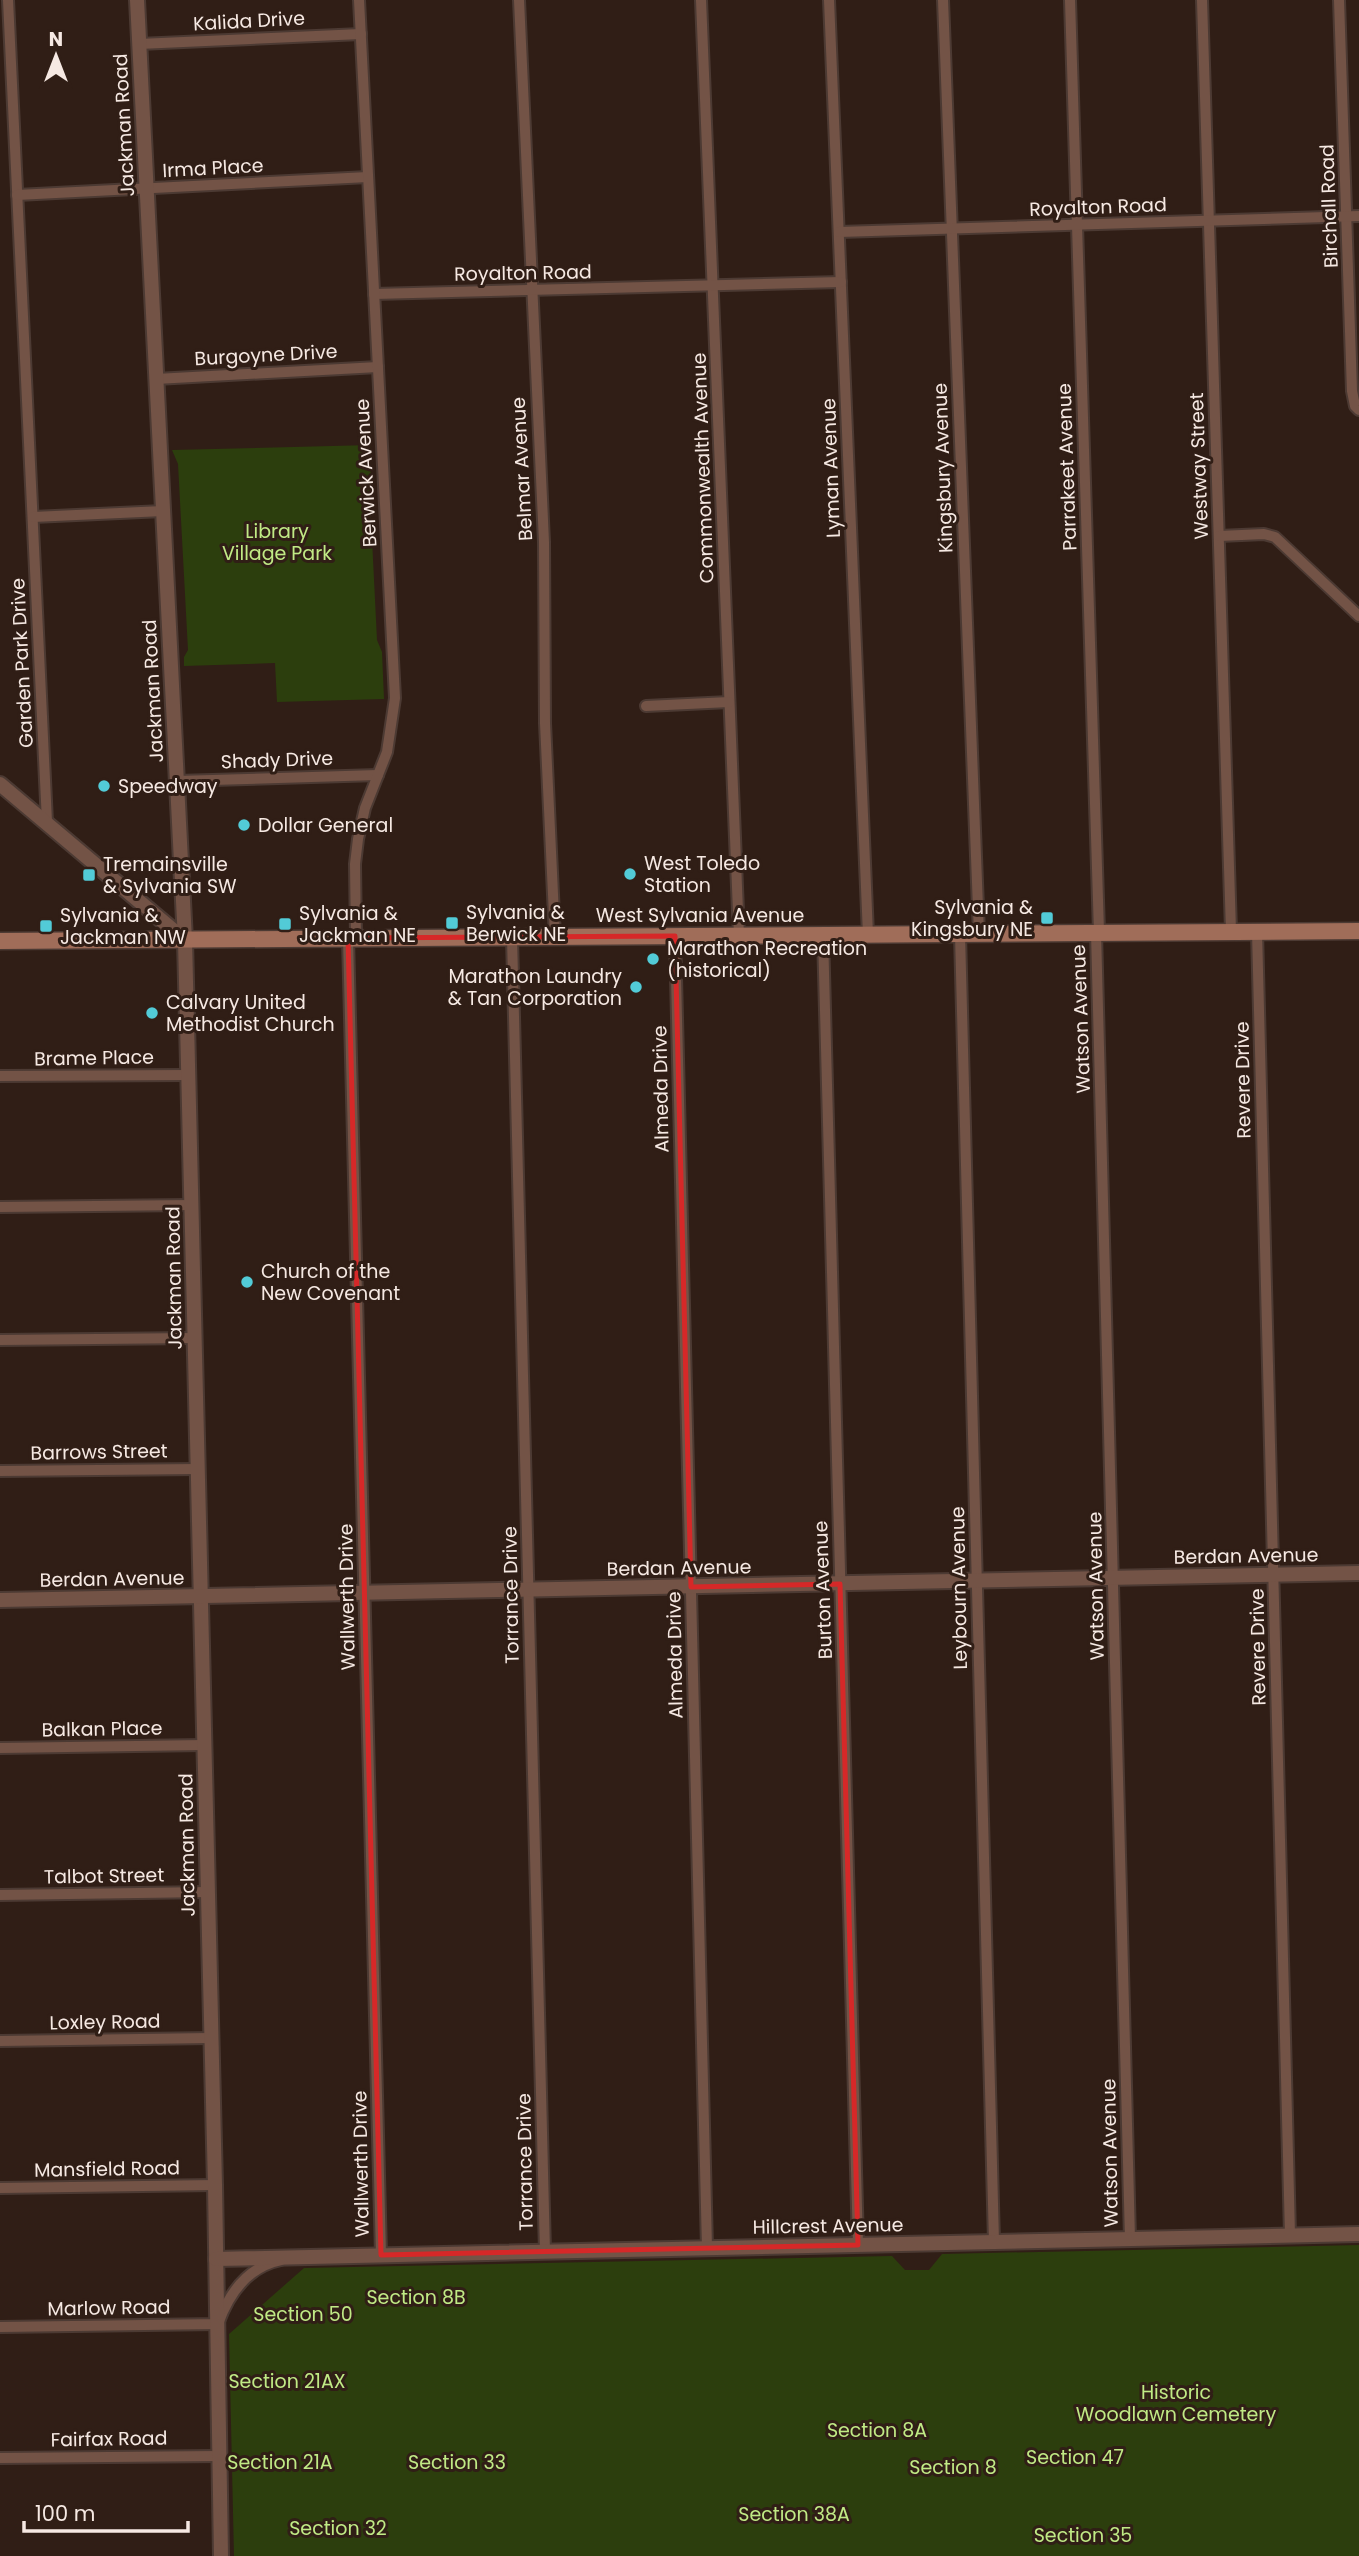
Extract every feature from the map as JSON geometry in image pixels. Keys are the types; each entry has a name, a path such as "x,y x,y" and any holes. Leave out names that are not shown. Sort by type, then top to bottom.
{"main road":[{"name":"West Sylvania Avenue","path":"0,941 1359,930"}],"street":[{"name":"Garden Park Drive","path":"8,0 47,822"},
{"name":"Jackman Road","path":"137,0 185,940 215,2185 221,2556"},
{"name":"Berwick Avenue","path":"352,938 356,852 361,820 389,745 395,698 359,0"},
{"name":"Belmar Avenue","path":"519,0 543,533 545,723 555,937"},
{"name":"Commonwealth Avenue","path":"701,0 739,936"},
{"name":"Lyman Avenue","path":"829,0 868,935"},
{"name":"Kingsbury Avenue","path":"943,0 979,934"},
{"name":"Parrakeet Avenue","path":"1070,0 1097,932"},
{"name":"Westway Street","path":"1202,0 1231,931"},
{"name":"Birchall Road","path":"1339,0 1352,391 1359,410"},
{"name":"Kalida Drive","path":"139,44 361,34"},
{"name":"Irma Place","path":"17,195 368,177"},
{"name":"Royalton Road","path":"839,232 1359,216"},
{"name":"Royalton Road","path":"374,294 841,282"},
{"name":"Burgoyne Drive","path":"156,379 378,367"},
{"path":"33,517 163,511"},
{"path":"1219,537 1264,534 1275,537 1359,615"},
{"path":"646,706 729,702"},
{"name":"Shady Drive","path":"177,781 378,775"},
{"path":"0,783 185,940"},
{"name":"Revere Drive","path":"1257,931 1290,2235"},
{"name":"Watson Avenue","path":"1097,932 1130,2239"},
{"name":"Leybourn Avenue","path":"960,934 994,2242"},
{"name":"Burton Avenue","path":"823,935 858,2245"},
{"name":"Almeda Drive","path":"675,936 707,2248"},
{"name":"Torrance Drive","path":"512,937 545,2252"},
{"name":"Wallwerth Drive","path":"352,938 381,2255"},
{"name":"Brame Place","path":"0,1076 188,1074"},
{"path":"0,1207 191,1205"},
{"path":"0,1340 194,1338"},
{"name":"Barrows Street","path":"0,1471 198,1469"},
{"name":"Berdan Avenue","path":"0,1600 1359,1573"},
{"name":"Balkan Place","path":"0,1748 204,1745"},
{"name":"Talbot Street","path":"0,1895 208,1892"},
{"name":"Loxley Road","path":"0,2041 211,2038"},
{"name":"Mansfield Road","path":"0,2188 215,2185"},
{"name":"Hillcrest Avenue","path":"216,2259 1359,2234"},
{"name":"Hillcrest Avenue","path":"218,2324 227,2300 238,2284 267,2265 298,2257"},
{"name":"Marlow Road","path":"0,2328 218,2324"},
{"name":"Fairfax Road","path":"0,2458 219,2456"}],"highlighted area":[{"path":"675,936 691,1587 840,1584 858,2245 381,2255 348,938"}],"green space":[{"name":"Library Village Park","path":"371,445 372,471 369,478 377,640 382,652 384,699 277,702 275,663 184,666 184,657 188,650 178,464 172,450"},
{"name":"Historic Woodlawn Cemetery","path":"1359,2245 1359,2556 234,2556 229,2334 304,2268 892,2256 905,2270 929,2270 942,2254"}],"place":[{"name":"Speedway","path":"104,786"},
{"name":"Dollar General","path":"244,825"},
{"name":"West Toledo Station","path":"630,874"},
{"name":"Tremainsville & Sylvania SW","path":"89,875"},
{"name":"Sylvania & Kingsbury NE","path":"1047,918"},
{"name":"Sylvania & Berwick NE","path":"452,923"},
{"name":"Sylvania & Jackman NE","path":"285,924"},
{"name":"Sylvania & Jackman NW","path":"46,926"},
{"name":"Marathon Recreation (historical)","path":"653,959"},
{"name":"Marathon Laundry & Tan Corporation","path":"636,987"},
{"name":"Calvary United Methodist Church","path":"152,1013"},
{"name":"Church of the New Covenant","path":"247,1282"}],"park label":[{"name":"Section 8B","path":"416,2297"},
{"name":"Section 50","path":"303,2314"},
{"name":"Section 21AX","path":"287,2381"},
{"name":"Section 8A","path":"877,2430"},
{"name":"Section 47","path":"1075,2457"},
{"name":"Section 21A","path":"280,2462"},
{"name":"Section 33","path":"457,2462"},
{"name":"Section 8","path":"953,2467"},
{"name":"Section 38A","path":"794,2514"},
{"name":"Section 32","path":"338,2528"},
{"name":"Section 35","path":"1083,2535"}]}
